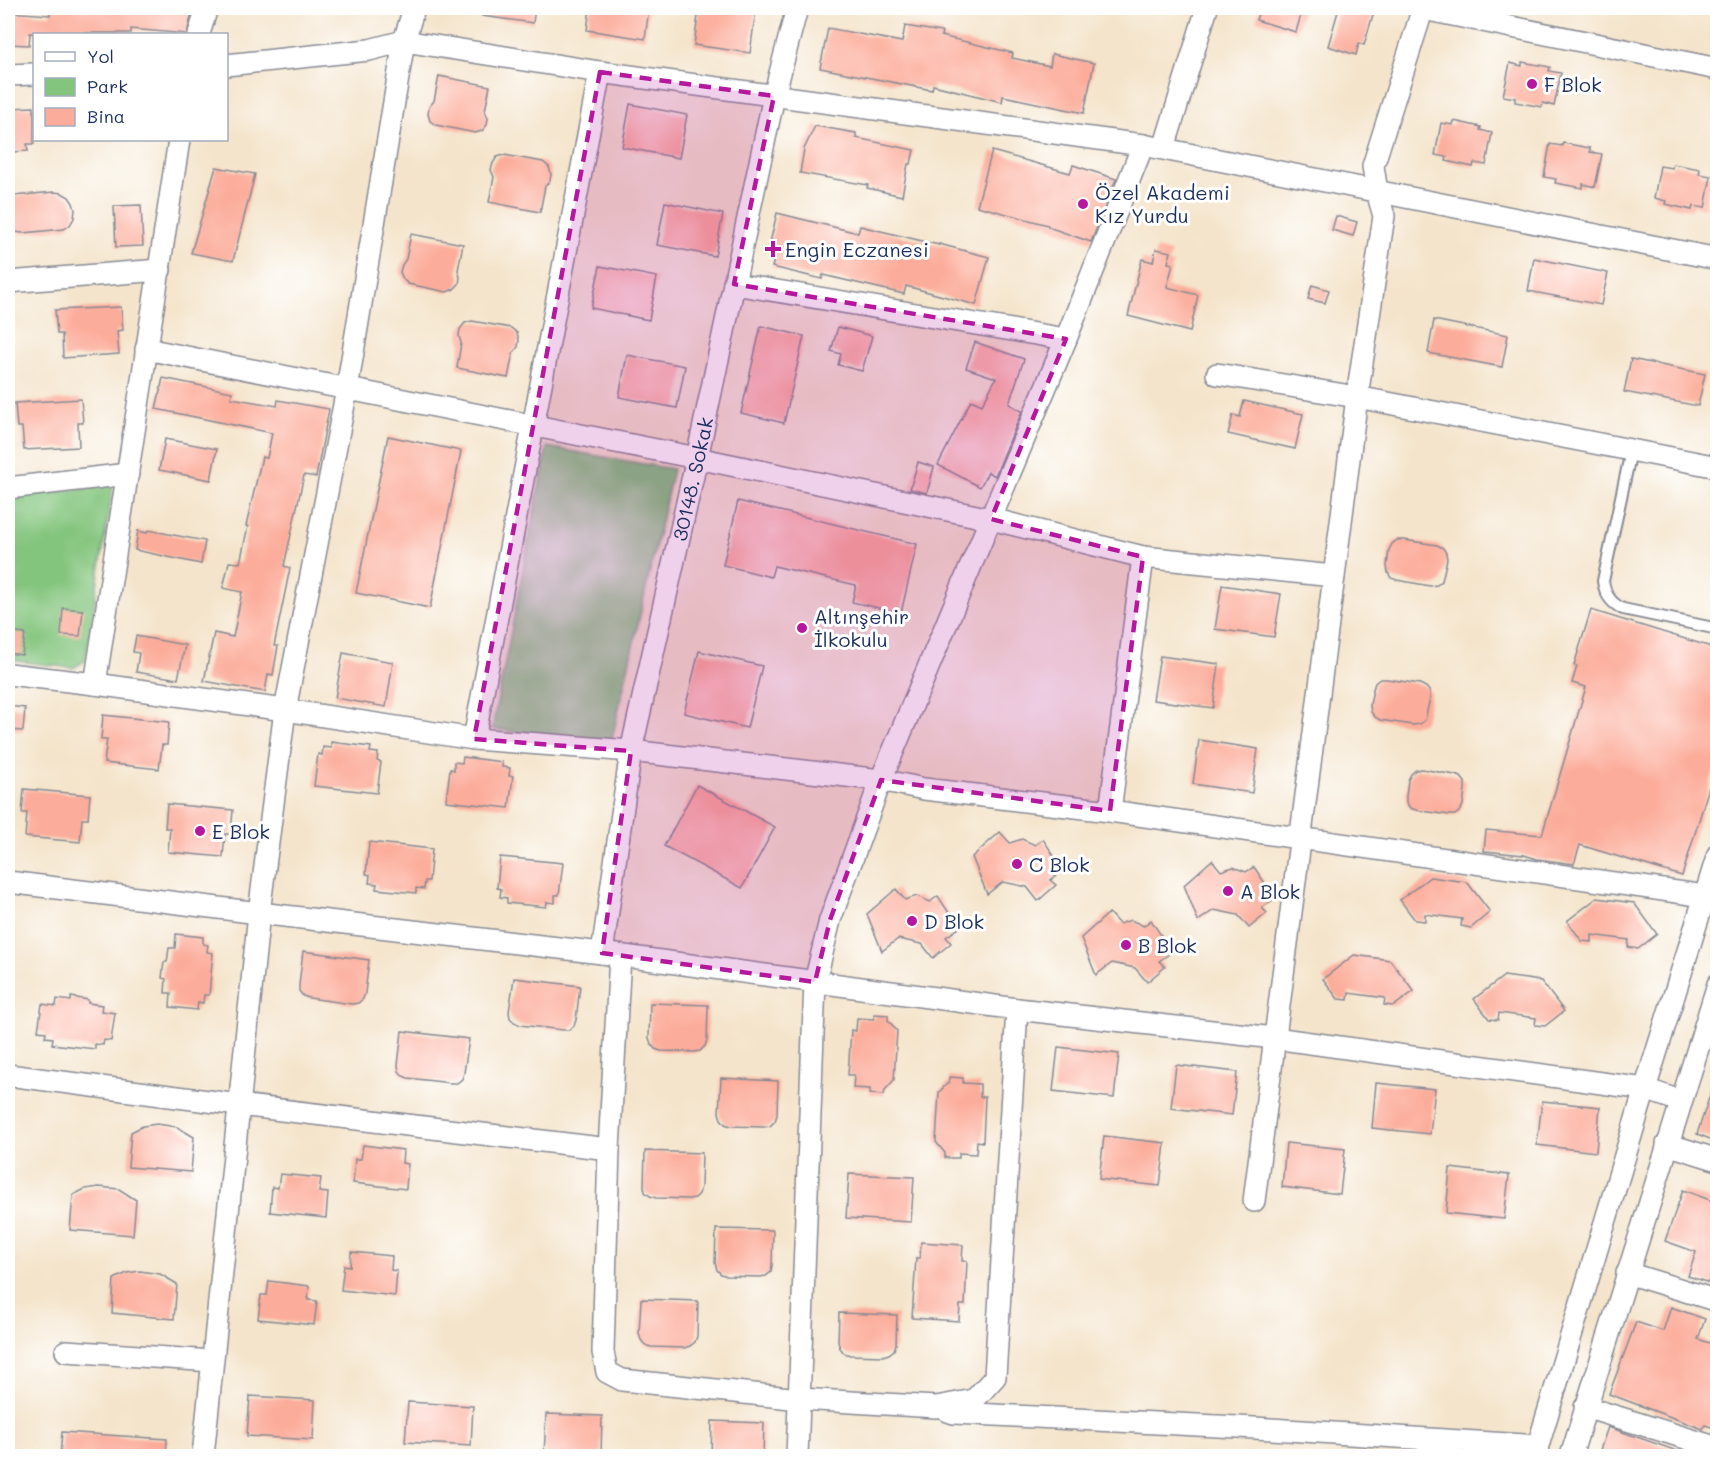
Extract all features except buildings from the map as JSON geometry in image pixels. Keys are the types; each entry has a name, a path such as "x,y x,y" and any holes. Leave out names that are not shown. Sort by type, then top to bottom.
{"street":[{"path":"199,33 207,8"},
{"path":"203,1456 259,913 285,710 347,389 404,41 414,8"},
{"name":"30148. Sokak","path":"797,8 774,96 697,458 631,751 611,954 609,1149 603,1352 607,1372 622,1380 800,1399"},
{"path":"797,1456 815,982 830,920 881,780 1066,339 1153,146 1207,8"},
{"path":"1254,1201 1357,397 1384,216 1373,166 1423,8 1718,69"},
{"path":"228,65 369,50 404,41 600,72 1153,146 1718,259"},
{"path":"474,739 600,72"},
{"path":"8,75 33,74"},
{"path":"95,684 179,141"},
{"path":"8,282 160,270"},
{"path":"734,284 1066,339"},
{"path":"146,349 535,424 991,519 1143,557 1334,576"},
{"path":"1217,374 1357,397 1718,467"},
{"path":"8,488 128,474"},
{"path":"1110,811 1143,557"},
{"path":"8,674 285,710 474,739 631,751 881,780 924,789 1110,811 1705,896"},
{"path":"936,1407 954,1413 1238,1427 1537,1451 1718,854"},
{"path":"8,882 611,954 1017,1009 1274,1038 1645,1089 1680,1101"},
{"path":"1571,1456 1666,1144 1713,1011 1718,984"},
{"path":"800,1399 936,1407 974,1400 995,1377 1017,1009"},
{"path":"8,1075 609,1149"},
{"path":"1666,1144 1718,1160"},
{"path":"1627,1273 1718,1301"},
{"path":"66,1351 212,1361"},
{"path":"1585,1407 1718,1448"}],"lane":[{"path":"1631,451 1603,581 1606,593 1615,605 1623,609 1718,629"}],"highlighted area":[{"path":"600,72 774,96 734,284 1066,339 991,519 1143,557 1110,811 881,780 830,920 815,982 602,953 631,751 474,739"}],"green space":[{"path":"547,447 673,469 611,743 492,729"},
{"path":"113,486 85,661 73,668 8,660 8,496"}],"place":[{"name":"F Blok","path":"1532,84"},
{"name":"Özel Akademi Kız Yurdu","path":"1083,204"},
{"name":"Engin Eczanesi","path":"773,249"},
{"name":"Altınşehir İlkokulu","path":"802,628"},
{"name":"E Blok","path":"200,831"},
{"name":"C Blok","path":"1017,864"},
{"name":"A Blok","path":"1228,891"},
{"name":"D Blok","path":"912,921"},
{"name":"B Blok","path":"1126,945"}]}
